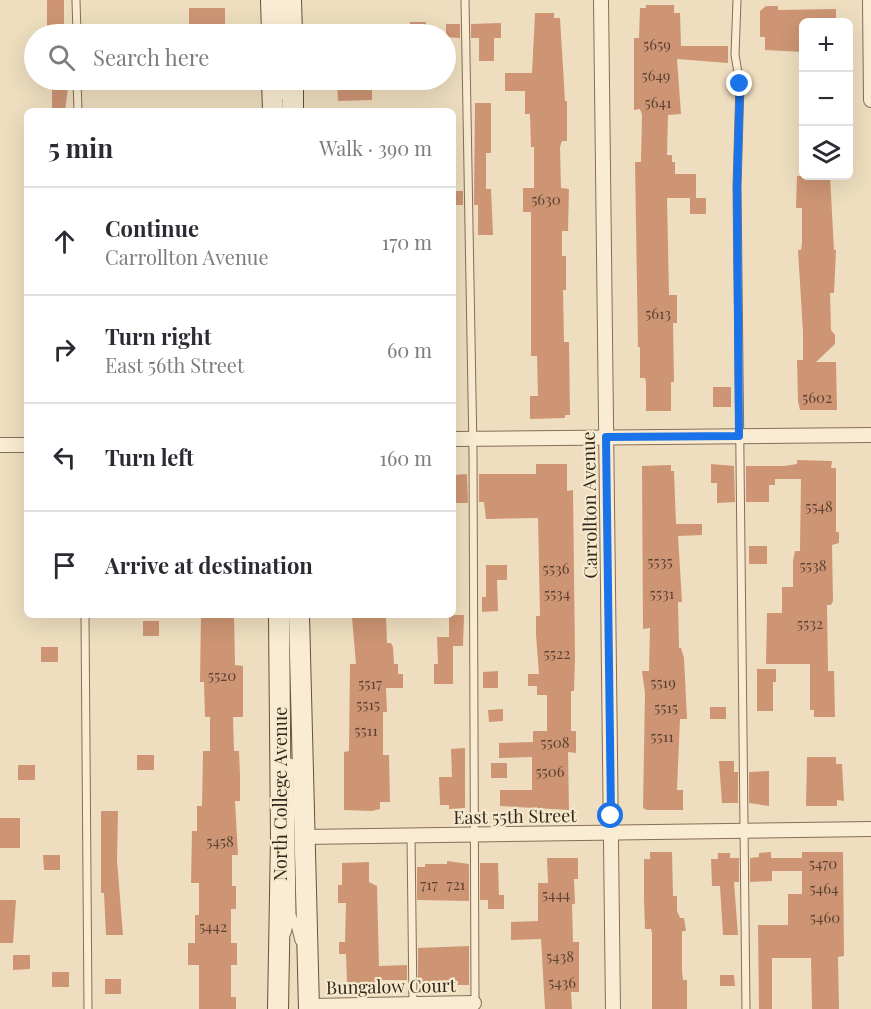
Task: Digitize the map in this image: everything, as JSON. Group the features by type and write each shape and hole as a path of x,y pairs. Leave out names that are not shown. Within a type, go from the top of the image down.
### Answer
{"main road":[{"path":"271,0 272,24"},
{"path":"291,0 292,24"},
{"path":"276,90 283,108"},
{"path":"283,108 289,90"},
{"name":"North College Avenue","path":"278,1009 281,838 279,618"},
{"name":"North College Avenue","path":"299,618 309,1008"}],"street":[{"name":"Carrollton Avenue","path":"601,0 613,1009"},
{"path":"870,0 871,100"},
{"path":"456,439 871,435"},
{"path":"0,445 24,445"},
{"name":"East 55th Street","path":"303,837 871,829"},
{"name":"Bungalow Court","path":"309,1008 413,1004 475,1006"}],"lane":[{"path":"76,0 77,24"},
{"path":"281,0 281,24"},
{"path":"465,0 472,439 475,1006"},
{"path":"736,0 735,56 740,84 737,186 746,1009"},
{"path":"77,90 78,108"},
{"path":"282,90 283,108"},
{"path":"86,618 88,1009"},
{"name":"North College Avenue","path":"278,974 292,914 290,759"},
{"path":"411,836 413,1004"},
{"name":"North College Avenue","path":"292,914 308,973"}],"building":[{"path":"47,0 64,0 64,24 47,24"},
{"path":"646,5 674,5 674,13 680,13 681,46 728,46 728,63 677,59 681,114 668,115 667,155 672,155 672,162 675,162 675,174 696,174 696,198 706,198 706,214 690,214 690,198 667,198 669,295 677,295 677,323 673,323 674,382 671,382 671,411 646,411 646,382 645,378 640,378 640,347 638,347 635,162 641,162 642,115 640,109 634,110 634,38 639,38 640,8 646,8"},
{"path":"766,6 778,6 778,10 836,9 836,18 799,18 799,52 765,50 765,37 760,37 760,11"},
{"path":"189,8 225,8 225,24 189,24"},
{"path":"535,13 554,13 554,18 560,18 565,101 567,101 567,141 562,141 560,147 561,188 569,189 568,231 562,231 562,256 566,256 566,290 563,290 564,342 569,342 570,415 565,415 565,418 530,419 530,396 538,396 537,356 531,356 531,212 523,212 523,188 534,188 534,147 531,147 530,114 525,114 525,91 505,91 505,73 532,73"},
{"path":"410,22 426,22 426,24 410,24"},
{"path":"501,23 501,38 494,38 494,61 479,61 479,38 471,38 471,24"},
{"path":"456,24 460,24 460,38 456,38"},
{"path":"52,90 68,90 65,108 52,108"},
{"path":"337,90 372,90 372,100 338,101"},
{"path":"475,103 491,103 491,153 486,153 486,189 491,189 493,235 478,235 478,205 474,205"},
{"path":"797,176 799,180 830,180 834,250 836,250 834,293 830,293 831,330 835,335 835,344 816,362 836,362 837,410 800,410 798,401 797,360 803,360 798,250 801,250 802,243 802,208 796,208"},
{"path":"456,191 463,191 463,205 456,205"},
{"path":"713,387 731,387 731,407 713,407"},
{"path":"797,460 832,461 831,468 836,468 836,532 839,532 839,543 832,545 833,601 831,605 827,605 828,671 834,671 835,717 814,717 814,710 810,710 810,664 766,664 767,613 782,613 782,587 793,587 793,561 795,551 800,551 801,479 775,479 775,485 769,485 769,502 746,502 746,466 784,466 797,464"},
{"path":"536,464 567,464 567,491 573,490 575,657 574,691 571,691 571,731 576,731 576,753 568,752 569,810 500,806 500,790 532,790 532,757 499,758 499,743 533,742 533,731 547,731 547,695 537,695 537,686 528,686 528,674 539,674 536,635 536,616 540,616 538,518 486,519 484,502 479,502 479,474 536,474"},
{"path":"711,464 734,466 735,502 717,503 717,483 711,483"},
{"path":"671,465 671,471 674,471 676,524 702,524 702,535 678,536 682,602 678,602 679,648 684,658 687,719 680,719 677,790 683,790 683,810 647,810 643,808 645,693 642,671 649,671 650,628 643,629 642,466"},
{"path":"467,474 468,503 456,503 456,475"},
{"path":"749,546 767,546 767,564 749,564"},
{"path":"486,565 507,565 507,580 497,580 498,611 482,612 482,597 486,597"},
{"path":"464,615 463,646 453,646 453,684 434,684 434,664 438,664 437,637 449,637 449,618"},
{"path":"201,618 234,618 235,665 243,666 243,717 233,717 234,751 239,751 240,776 240,801 235,801 238,855 232,855 232,886 236,886 236,909 231,909 231,943 237,943 237,965 231,965 231,997 236,997 236,1009 199,1009 199,965 188,965 188,943 195,943 195,915 199,915 199,883 191,883 192,831 197,831 197,806 202,806 203,751 210,751 210,717 205,717 204,682 200,682"},
{"path":"352,618 386,618 387,643 391,643 393,647 394,664 398,664 398,674 403,674 403,688 386,688 387,712 383,712 383,755 389,755 390,802 380,802 380,809 372,811 344,810 344,752 349,751 350,664 356,664"},
{"path":"143,621 159,621 159,636 143,636"},
{"path":"41,647 58,647 58,662 41,662"},
{"path":"757,669 776,669 776,682 773,682 773,711 757,711"},
{"path":"498,671 498,688 483,688 483,672"},
{"path":"710,707 726,707 726,719 710,719"},
{"path":"503,709 503,721 489,722 488,710"},
{"path":"465,748 465,808 449,809 449,805 440,805 439,777 452,777 451,749"},
{"path":"137,755 154,755 154,770 137,770"},
{"path":"807,757 836,757 836,764 842,764 844,801 837,800 837,806 806,806"},
{"path":"719,761 734,761 734,772 738,772 738,803 722,803"},
{"path":"491,763 507,763 507,778 491,778"},
{"path":"18,765 35,765 35,780 18,780"},
{"path":"769,771 769,806 749,803 749,772"},
{"path":"101,811 118,811 117,860 123,935 106,935 104,893 101,893"},
{"path":"0,818 20,818 20,848 0,848"},
{"path":"650,852 672,852 673,896 677,896 677,911 680,918 684,918 686,931 682,931 682,971 683,980 687,980 687,1009 652,1009 652,933 651,929 645,929 644,899 644,859 650,859"},
{"path":"771,852 771,858 802,858 802,852 843,852 844,956 838,957 839,1009 812,1009 811,958 772,958 772,1009 759,1009 758,925 788,925 788,894 802,894 802,871 772,871 772,881 750,882 750,858 759,857 759,853"},
{"path":"718,853 730,853 730,858 739,858 739,882 734,882 738,935 723,935 720,886 712,886 711,859 718,859"},
{"path":"43,855 60,855 60,870 44,870"},
{"path":"547,858 578,858 578,879 574,879 575,904 572,904 573,942 579,942 579,992 571,992 572,1009 545,1009 541,939 511,940 511,922 538,921 538,883 548,883"},
{"path":"447,861 469,864 469,901 417,900 417,867 425,867 425,864 447,864"},
{"path":"369,862 369,882 377,886 379,966 407,965 407,980 375,980 375,987 350,988 350,982 347,982 346,954 339,954 339,942 345,942 346,903 338,903 338,885 342,885 342,863"},
{"path":"480,863 498,863 499,895 504,895 504,909 488,909 488,900 480,900"},
{"path":"0,900 16,900 13,943 0,943"},
{"path":"469,946 469,985 418,985 418,948"},
{"path":"13,955 30,955 30,969 13,970"},
{"path":"52,972 69,972 69,987 52,987"},
{"path":"720,975 734,975 735,986 720,986"},
{"path":"105,979 121,979 121,994 105,994"}],"route":[{"path":"611,816 606,437 739,436 737,186 740,84"}]}
